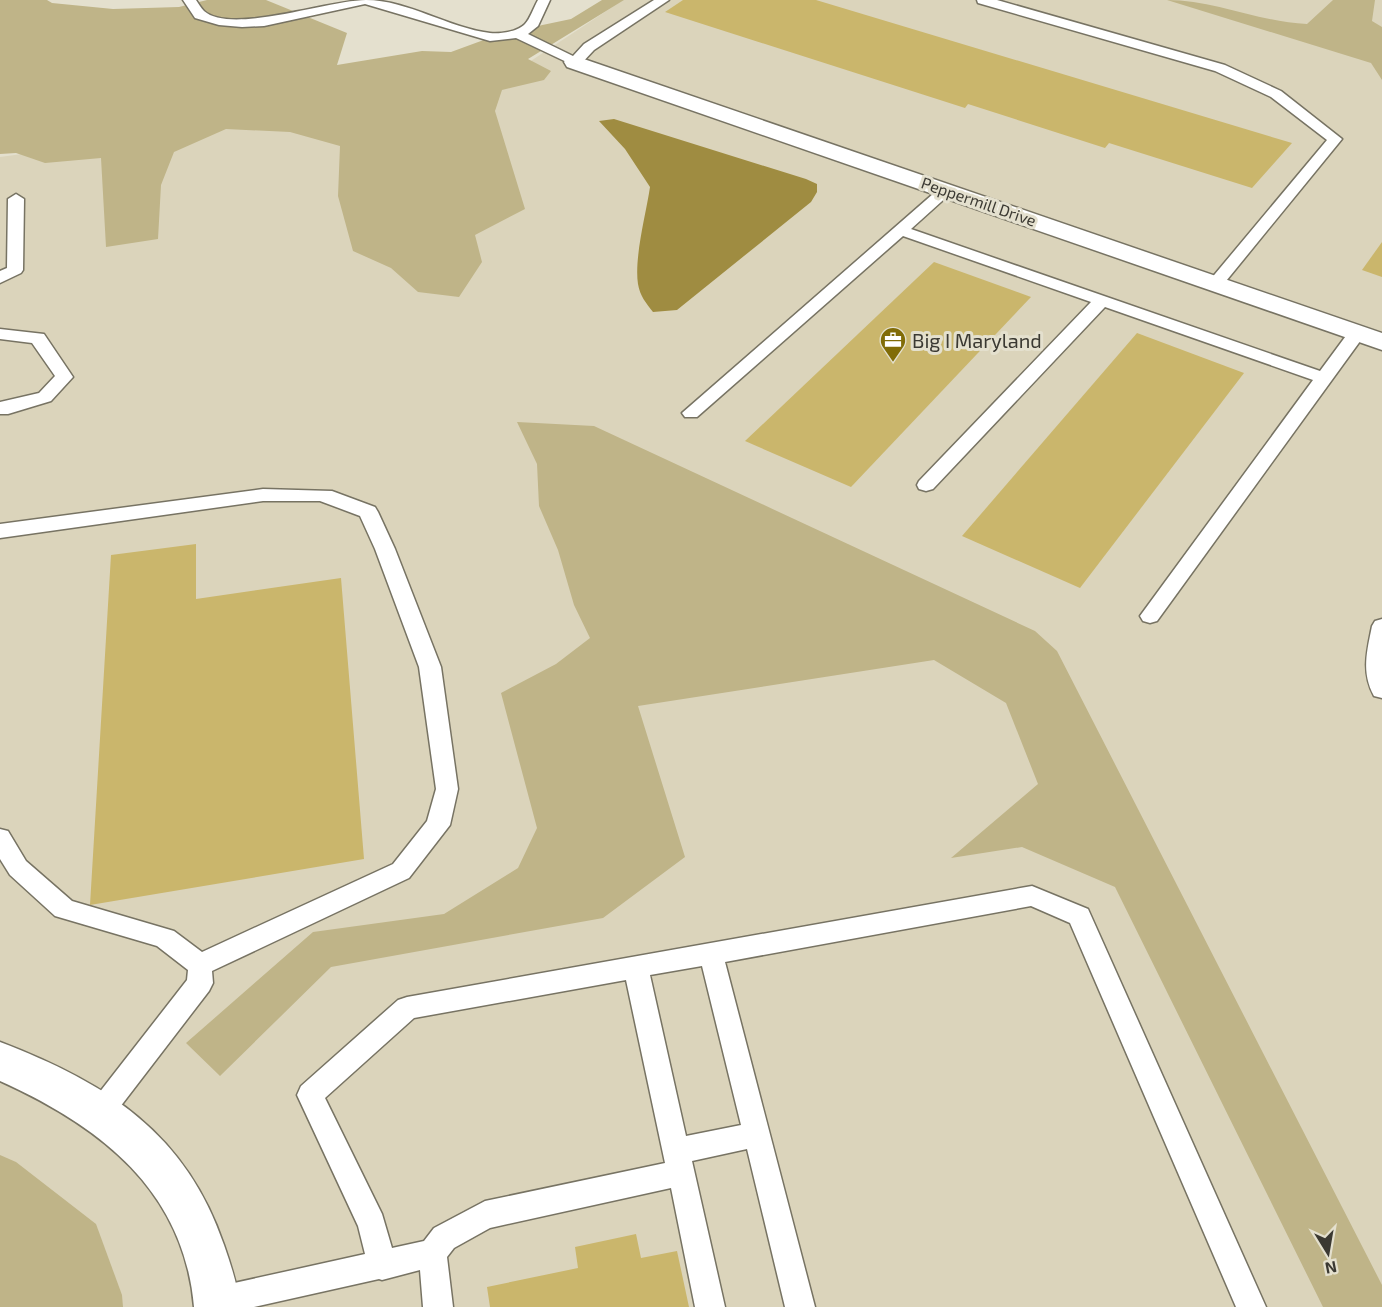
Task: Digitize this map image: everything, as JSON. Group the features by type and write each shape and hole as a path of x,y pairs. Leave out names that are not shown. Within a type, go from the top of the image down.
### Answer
{"street":[{"name":"Peppermill Drive","path":"575,62 1382,342"},
{"path":"0,1061 44,1080 100,1111 144,1147 177,1190 200,1234 217,1304"}],"lane":[{"path":"189,0 200,15 219,21 242,23 264,22 366,0 490,37 518,34 531,26 544,0"},
{"path":"518,34 575,62 589,47 663,0"},
{"path":"983,0 1220,68 1276,94 1335,139 1216,283"},
{"path":"691,413 946,189"},
{"path":"0,278 15,270 16,199"},
{"path":"900,230 1324,378"},
{"path":"926,485 1103,300"},
{"path":"1150,616 1357,333"},
{"path":"0,334 38,338 64,377 45,397 8,408 0,408"},
{"path":"0,531 263,495 320,495 332,497 368,512 385,549 430,667 447,789 438,825 401,871 201,965"},
{"path":"1382,626 1375,665 1382,690"},
{"path":"0,838 18,868 64,909 165,938 201,965"},
{"path":"382,1266 372,1224 310,1095 407,1008 1032,896 1079,916 1251,1307"},
{"path":"711,954 800,1307"},
{"path":"100,1111 200,983 201,965"},
{"path":"636,967 710,1307"},
{"path":"217,1304 432,1253 444,1238 485,1215 679,1162 756,1134"},
{"path":"432,1253 438,1307"}],"shaded area":[{"path":"0,0 47,0 52,3 113,9 179,7 207,0 266,0 347,33 337,65 422,51 451,52 500,34 571,19 602,0 624,0 528,59 551,71 544,80 502,90 495,111 525,209 475,235 482,262 459,297 418,292 391,268 353,251 338,196 340,146 290,132 226,129 174,152 161,185 158,239 106,247 101,158 45,163 16,153 0,154"},
{"path":"623,0 1382,0 1382,1307 101,1307 0,1170 0,157 487,90"},
{"path":"1167,0 1202,3 1271,19 1307,24 1333,0 1375,0 1372,21 1382,27 1382,80 1371,63"},
{"path":"614,119 806,179 817,184 817,192 811,202 677,310 653,312 640,292 637,273 650,187 625,149 599,121"},
{"path":"517,422 594,426 1035,631 1057,651 1382,1285 1382,1307 1323,1307 1115,887 1022,847 951,858 1038,784 1006,703 934,660 638,706 685,857 603,918 331,967 220,1076 186,1043 313,932 444,914 518,868 537,828 501,693 556,664 590,638 574,605 558,550 539,506 537,464"},
{"path":"0,1155 16,1162 96,1224 122,1295 123,1307 0,1307"}],"building":[{"path":"683,0 816,0 1292,143 1252,188 1109,143 1105,148 968,104 965,108 665,12"},
{"path":"1382,242 1382,277 1362,270"},
{"path":"934,262 1031,297 851,487 745,441"},
{"path":"1137,333 1244,373 1080,588 962,536"},
{"path":"196,544 196,599 341,578 364,859 90,905 111,555"},
{"path":"636,1234 641,1258 677,1251 689,1307 490,1307 487,1287 578,1268 575,1247"}],"place":[{"name":"Big I Maryland","path":"893,363"}]}
